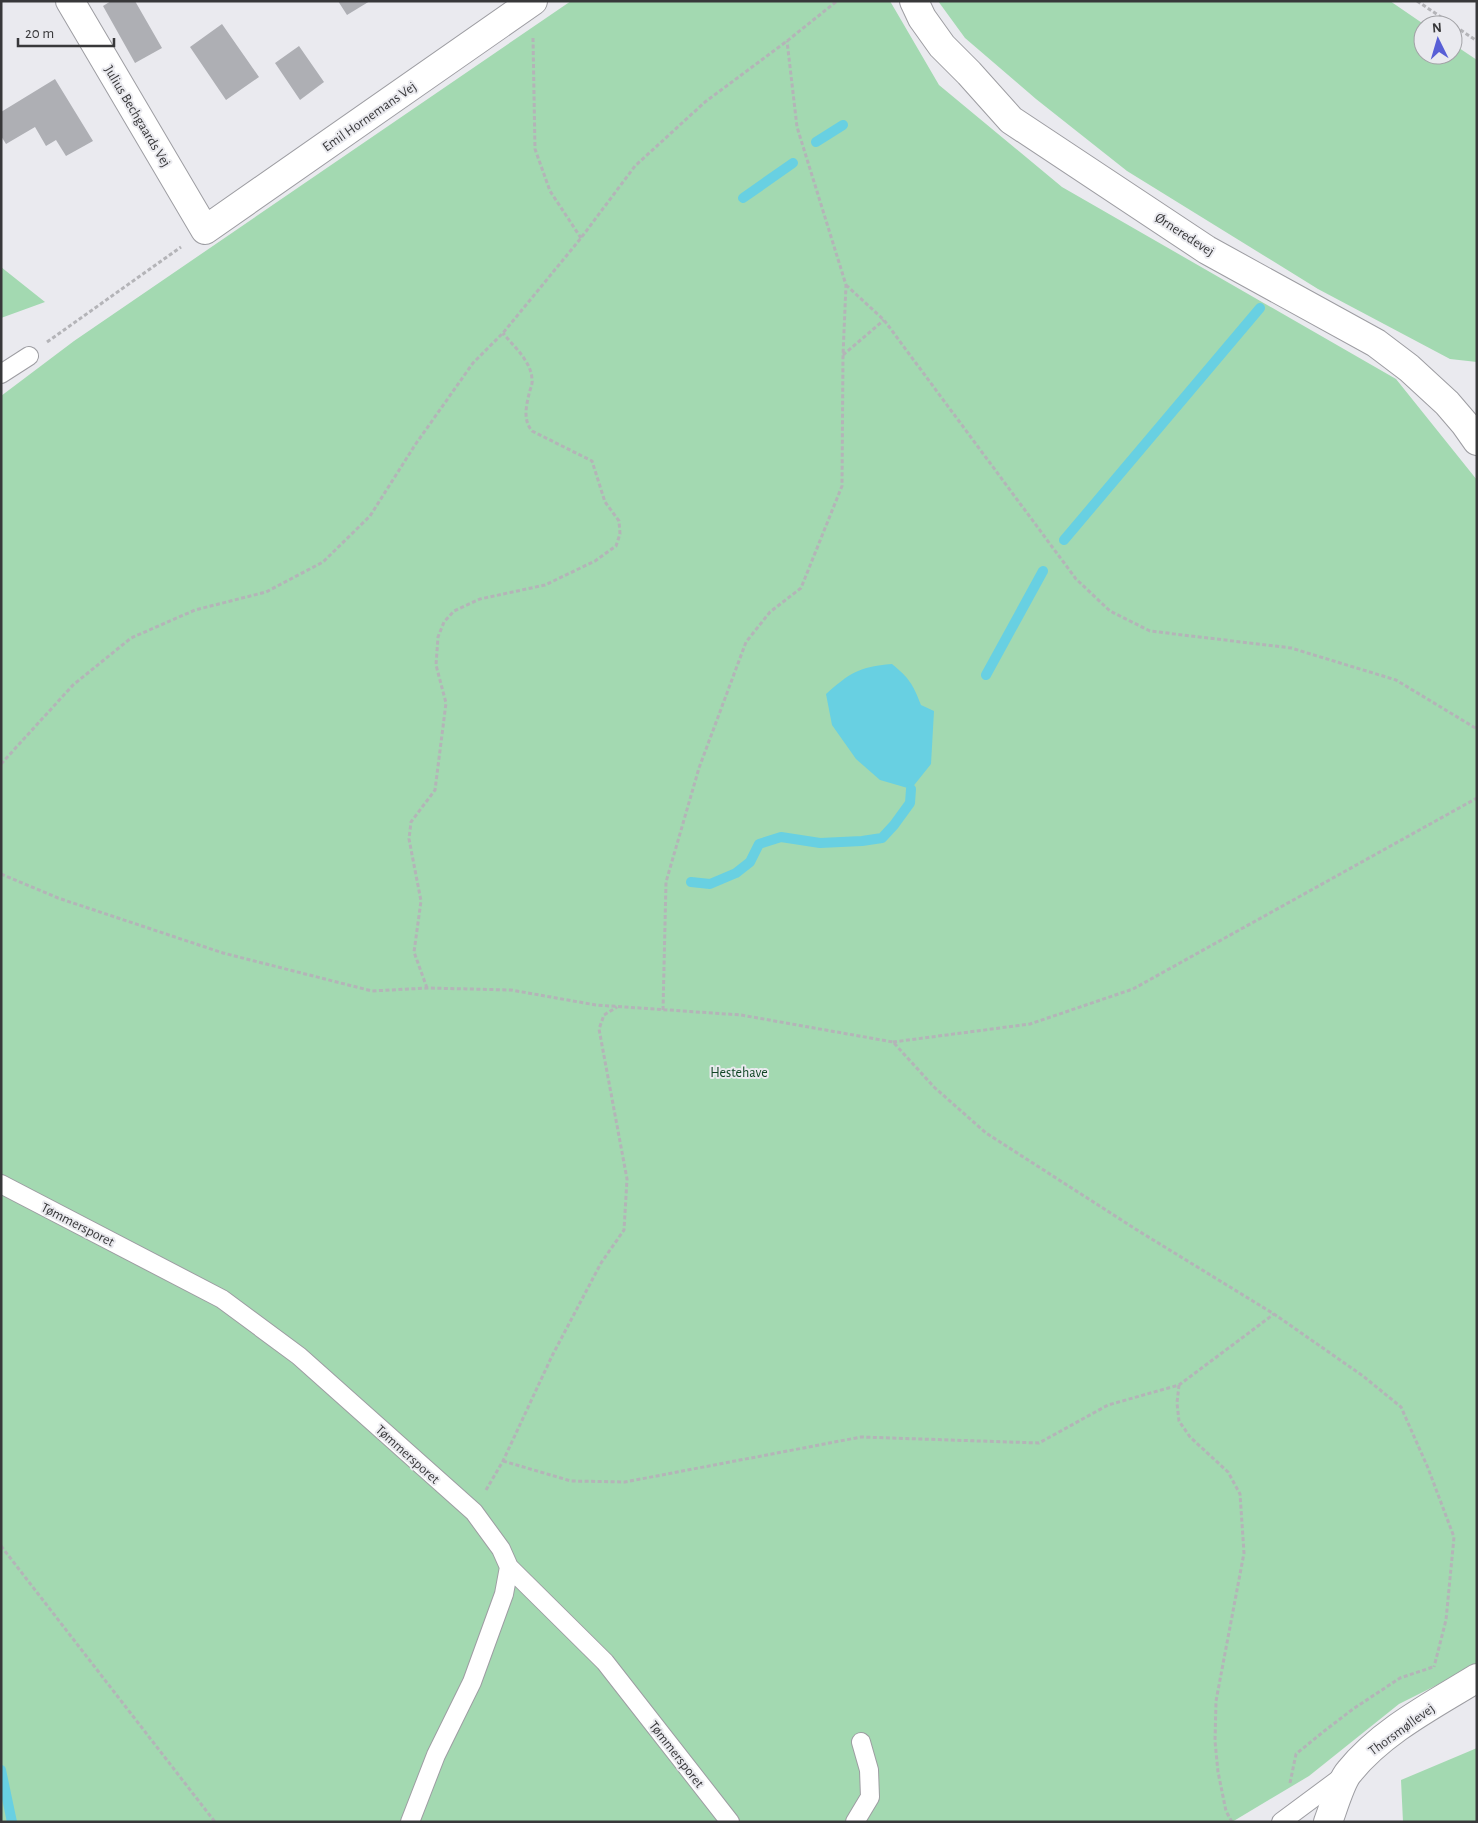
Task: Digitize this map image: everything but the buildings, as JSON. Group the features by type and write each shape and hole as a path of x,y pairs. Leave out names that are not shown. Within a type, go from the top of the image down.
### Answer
{"street":[{"name":"Julius Bechgaards Vej","path":"70,1 205,230"},
{"name":"Emil Hornemans Vej","path":"205,230 533,1"},
{"name":"Ørneredevej","path":"914,1 922,18 942,46 1011,120 1207,250 1376,343 1409,368 1447,403 1477,442"},
{"name":"Thorsmøllevej","path":"1328,1822 1347,1773 1375,1745 1477,1678"}],"lane":[{"path":"1,374 28,356"},
{"name":"Tømmersporet","path":"1,1184 222,1298 299,1356 474,1512 501,1549 509,1567 604,1662 730,1822"},
{"path":"410,1822 436,1755 472,1682 504,1594 509,1567"},
{"path":"856,1822 870,1798 869,1770 861,1742"},
{"path":"1280,1822 1347,1773"}],"path":[{"path":"533,1 536,148 550,191 581,238"},
{"path":"1,764 74,685 131,638 195,610 266,592 323,562 370,516 415,445 473,363 503,333 581,238 635,166 705,102 837,1"},
{"path":"1417,1 1477,40"},
{"path":"664,1010 666,882 699,768 746,642 770,612 801,588 842,486 843,355 846,285 797,127 787,41"},
{"path":"28,356 205,230"},
{"path":"846,285 884,320 1076,579 1110,611 1150,631 1290,648 1396,680 1477,729"},
{"path":"843,355 884,320"},
{"path":"427,988 414,952 421,901 409,839 411,822 435,790 446,703 436,665 438,637 444,622 454,611 480,599 545,584 595,561 616,546 620,534 619,521 605,502 592,461 532,431 527,425 529,395 533,380 529,366 503,333"},
{"path":"1,874 58,898 222,953 372,992 427,988 511,990 596,1004 741,1015 893,1042 1030,1024 1133,989 1477,798"},
{"path":"474,1512 503,1461 552,1356 601,1263 624,1230 628,1179 599,1029 604,1015 617,1006"},
{"path":"893,1042 934,1087 986,1133 1137,1230 1274,1314 1363,1376 1401,1407 1428,1468 1454,1537 1446,1620 1434,1666 1430,1674"},
{"path":"503,1461 571,1481 625,1482 860,1438 1039,1443 1108,1405 1179,1385 1274,1314"},
{"path":"1179,1385 1177,1403 1179,1421 1190,1437 1228,1472 1240,1494 1244,1553 1216,1701 1215,1740 1218,1772 1226,1811 1232,1822"},
{"path":"1,1546 215,1822"}],"green space":[{"name":"Hestehave","path":"571,1 890,1 939,85 1062,187 1396,379 1477,480 1477,1665 1399,1704 1309,1776 1232,1822 1,1822 1,396 74,341"},
{"path":"938,1 1390,1 1413,17 1413,65 1463,65 1463,51 1477,60 1477,362 1450,359 1318,289 1127,171 1036,99 965,38"},
{"path":"1,267 45,302 1,318"},
{"path":"1477,1748 1477,1822 1403,1822 1401,1780"}],"water":[{"path":"892,664 910,682 921,705 934,711 931,764 911,789 880,780 856,759 832,725 826,694 855,672 871,667"}],"waterway":[{"path":"816,142 843,125"},
{"path":"743,198 793,163"},
{"path":"1064,540 1260,308"},
{"path":"986,675 1043,571"},
{"path":"691,882 710,884 736,873 750,862 759,844 781,837 820,843 882,838 910,803 911,789"},
{"path":"1,1770 12,1822"}]}
